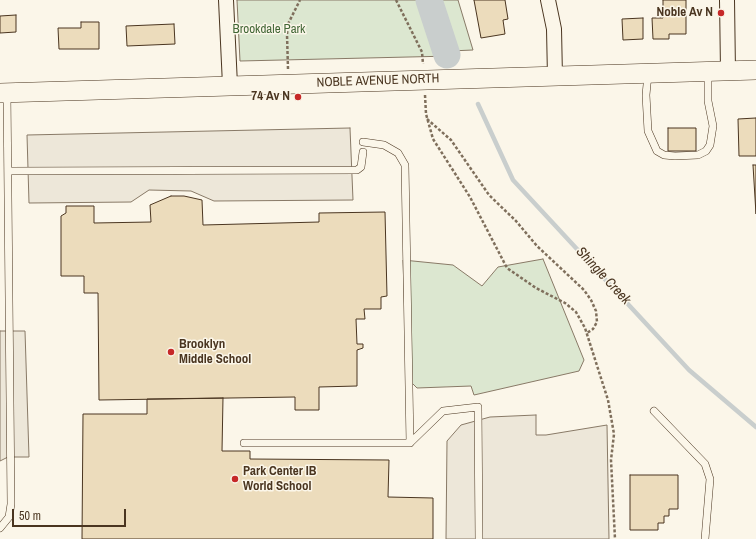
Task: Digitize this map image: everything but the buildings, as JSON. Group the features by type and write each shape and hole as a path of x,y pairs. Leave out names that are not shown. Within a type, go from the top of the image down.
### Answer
{"street":[{"path":"226,0 230,85"},
{"path":"548,0 554,29 555,76"},
{"path":"727,0 728,71"},
{"name":"NOBLE AVENUE NORTH","path":"4,93 756,70"}],"lane":[{"path":"648,74 646,102 648,132 657,151 664,155 675,156 698,155 706,151 710,145 713,126 708,102 708,72"},
{"path":"0,528 9,517 11,504 8,171 4,93"},
{"path":"363,142 384,145 398,152 405,165 410,443"},
{"path":"8,171 357,170 361,167 363,152"},
{"path":"244,443 410,443 443,411 478,407 479,539"},
{"path":"654,411 705,464 710,479 705,539"}],"path":[{"path":"287,84 288,24 300,0"},
{"path":"396,0 422,52 427,119 433,139 470,197 508,268 536,288 565,303 576,312 587,333 608,400 614,434 612,460 616,539"},
{"path":"427,119 451,140 489,195 516,221 538,246 584,290 596,311 597,322 593,329 587,333"}],"green space":[{"name":"Brookdale Park","path":"237,0 458,0 473,50 450,51 451,56 240,61"},
{"path":"543,259 584,360 579,371 474,395 471,386 417,388 407,378 403,260 453,265 482,286 498,267"}],"shaded area":[{"path":"350,128 353,200 214,201 191,191 149,190 131,202 29,203 27,135"},
{"path":"0,331 25,331 29,457 8,457 0,461"},
{"path":"536,415 536,435 546,435 607,425 609,539 446,539 447,441 461,425 490,417"}],"waterway":[{"name":"Shingle Creek","path":"429,0 447,55"},
{"name":"Shingle Creek","path":"478,104 513,180 689,370 756,427"}],"place":[{"name":"Noble Av N","path":"721,13"},
{"name":"74 Av N","path":"298,97"},
{"name":"Brooklyn Middle School","path":"171,352"},
{"name":"Park Center IB World School","path":"235,479"}]}
